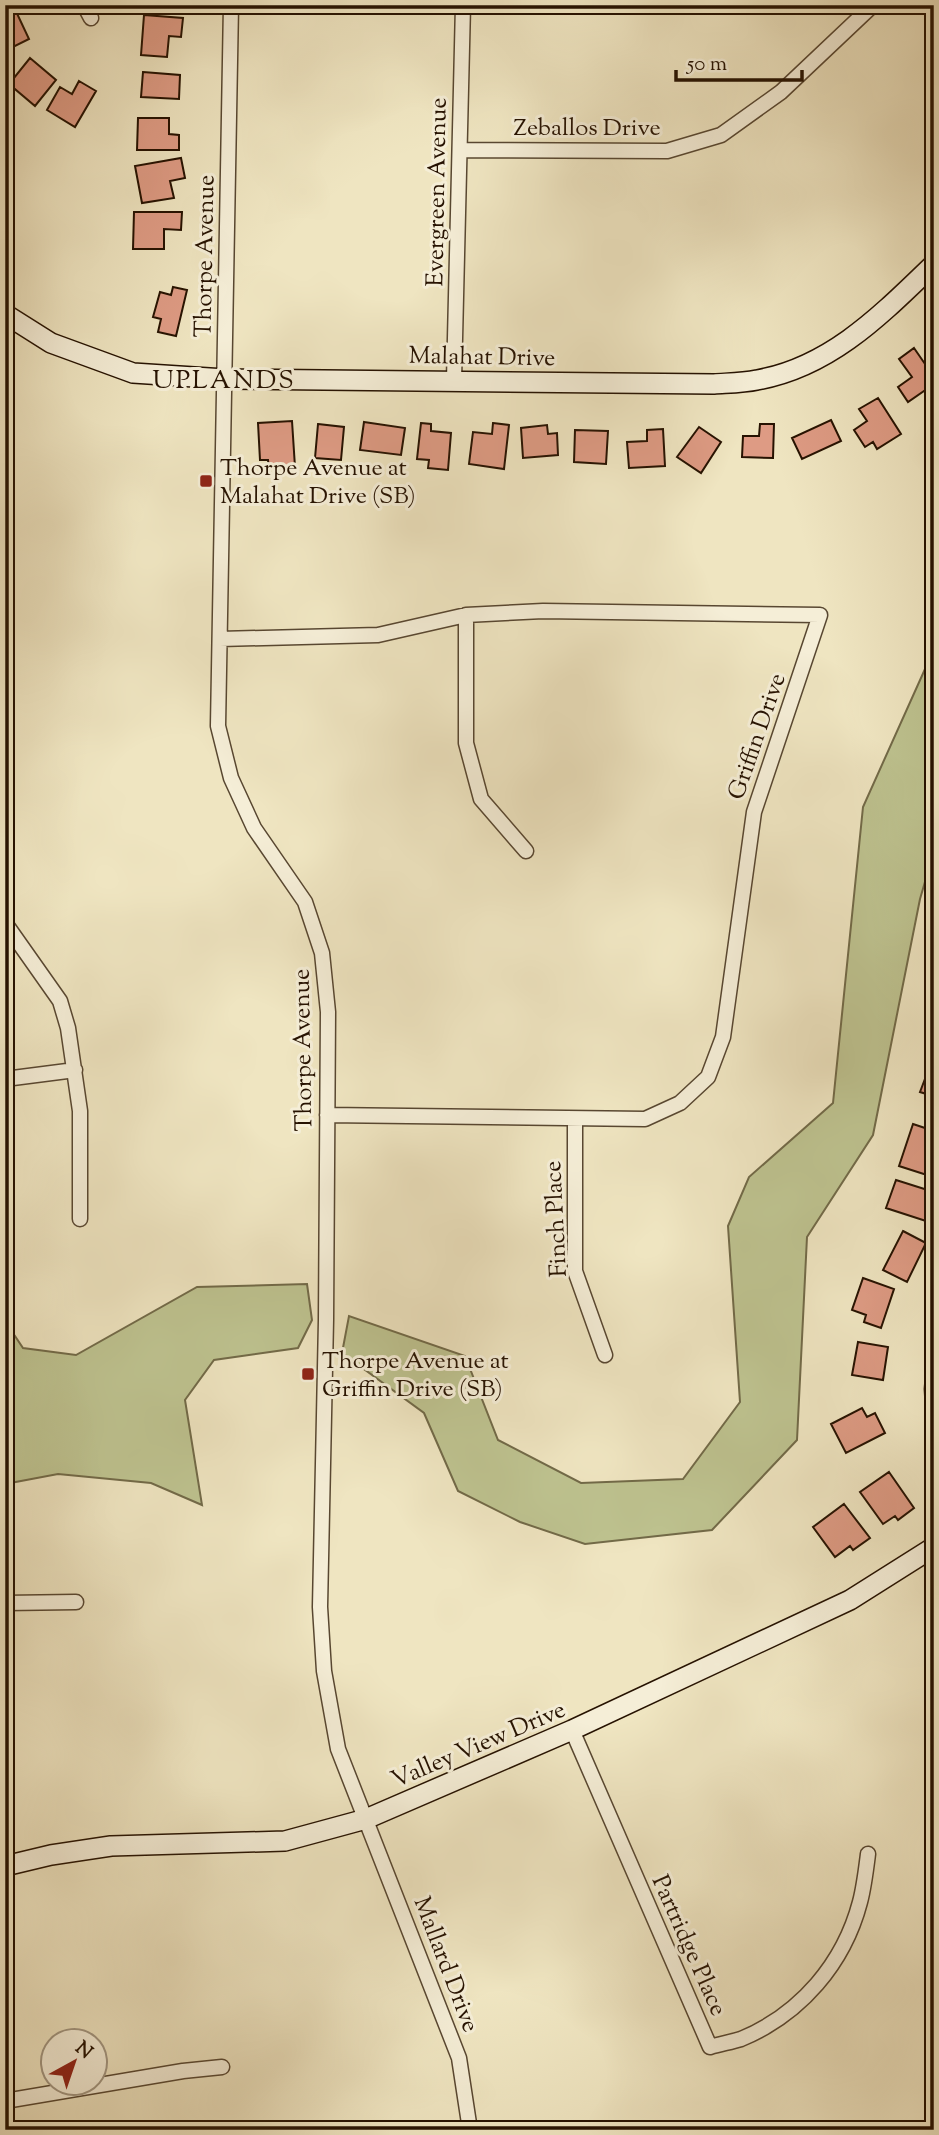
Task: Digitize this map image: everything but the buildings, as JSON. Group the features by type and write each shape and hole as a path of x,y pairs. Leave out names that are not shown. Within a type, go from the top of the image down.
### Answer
{"street":[{"name":"Thorpe Avenue","path":"231,5 218,726 231,778 254,828 305,902 322,953 328,1012 327,1320 321,1620 324,1671 338,1749 366,1819"},
{"name":"Evergreen Avenue","path":"454,380 463,5"},
{"name":"Zeballos Drive","path":"460,150 667,152 721,135 780,93 873,5"},
{"name":"Malahat Drive","path":"5,314 51,343 133,373 225,379 714,384 757,380 787,372 844,345 873,323 934,264"},
{"name":"Griffin Drive","path":"220,639 378,635 466,615 543,611 820,615 754,812 723,1037 708,1076 680,1103 645,1119 327,1115"},
{"path":"466,615 466,743 481,799 526,851"},
{"path":"5,923 60,1001 68,1028 80,1111 80,1219"},
{"path":"5,1079 75,1070"},
{"name":"Finch Place","path":"575,1119 575,1271 605,1355"},
{"path":"934,1369 934,1416"},
{"name":"Valley View Drive","path":"5,1866 51,1855 111,1846 285,1842 366,1819 572,1730 850,1600 934,1547"},
{"path":"5,1603 76,1602"},
{"name":"Partridge Place","path":"572,1730 710,2046 740,2039 774,2021 813,1990 837,1959 850,1932 861,1901 868,1854"},
{"name":"Mallard Drive","path":"366,1819 459,2058 470,2130"},
{"path":"5,2101 222,2067"}],"green space":[{"path":"934,649 934,851 920,899 873,1135 807,1237 797,1440 712,1530 585,1544 520,1522 458,1491 424,1413 342,1353 349,1316 465,1356 498,1440 581,1483 683,1479 740,1402 728,1226 749,1177 833,1103 863,807"},
{"path":"307,1284 312,1320 298,1348 214,1360 185,1400 202,1505 151,1483 58,1474 5,1484 5,1321 23,1348 76,1355 197,1287"}],"place":[{"name":"Thorpe Avenue at Malahat Drive (SB)","path":"206,481"},
{"name":"Thorpe Avenue at Griffin Drive (SB)","path":"308,1374"}],"district":[{"name":"UPLANDS","path":"224,379"}]}
